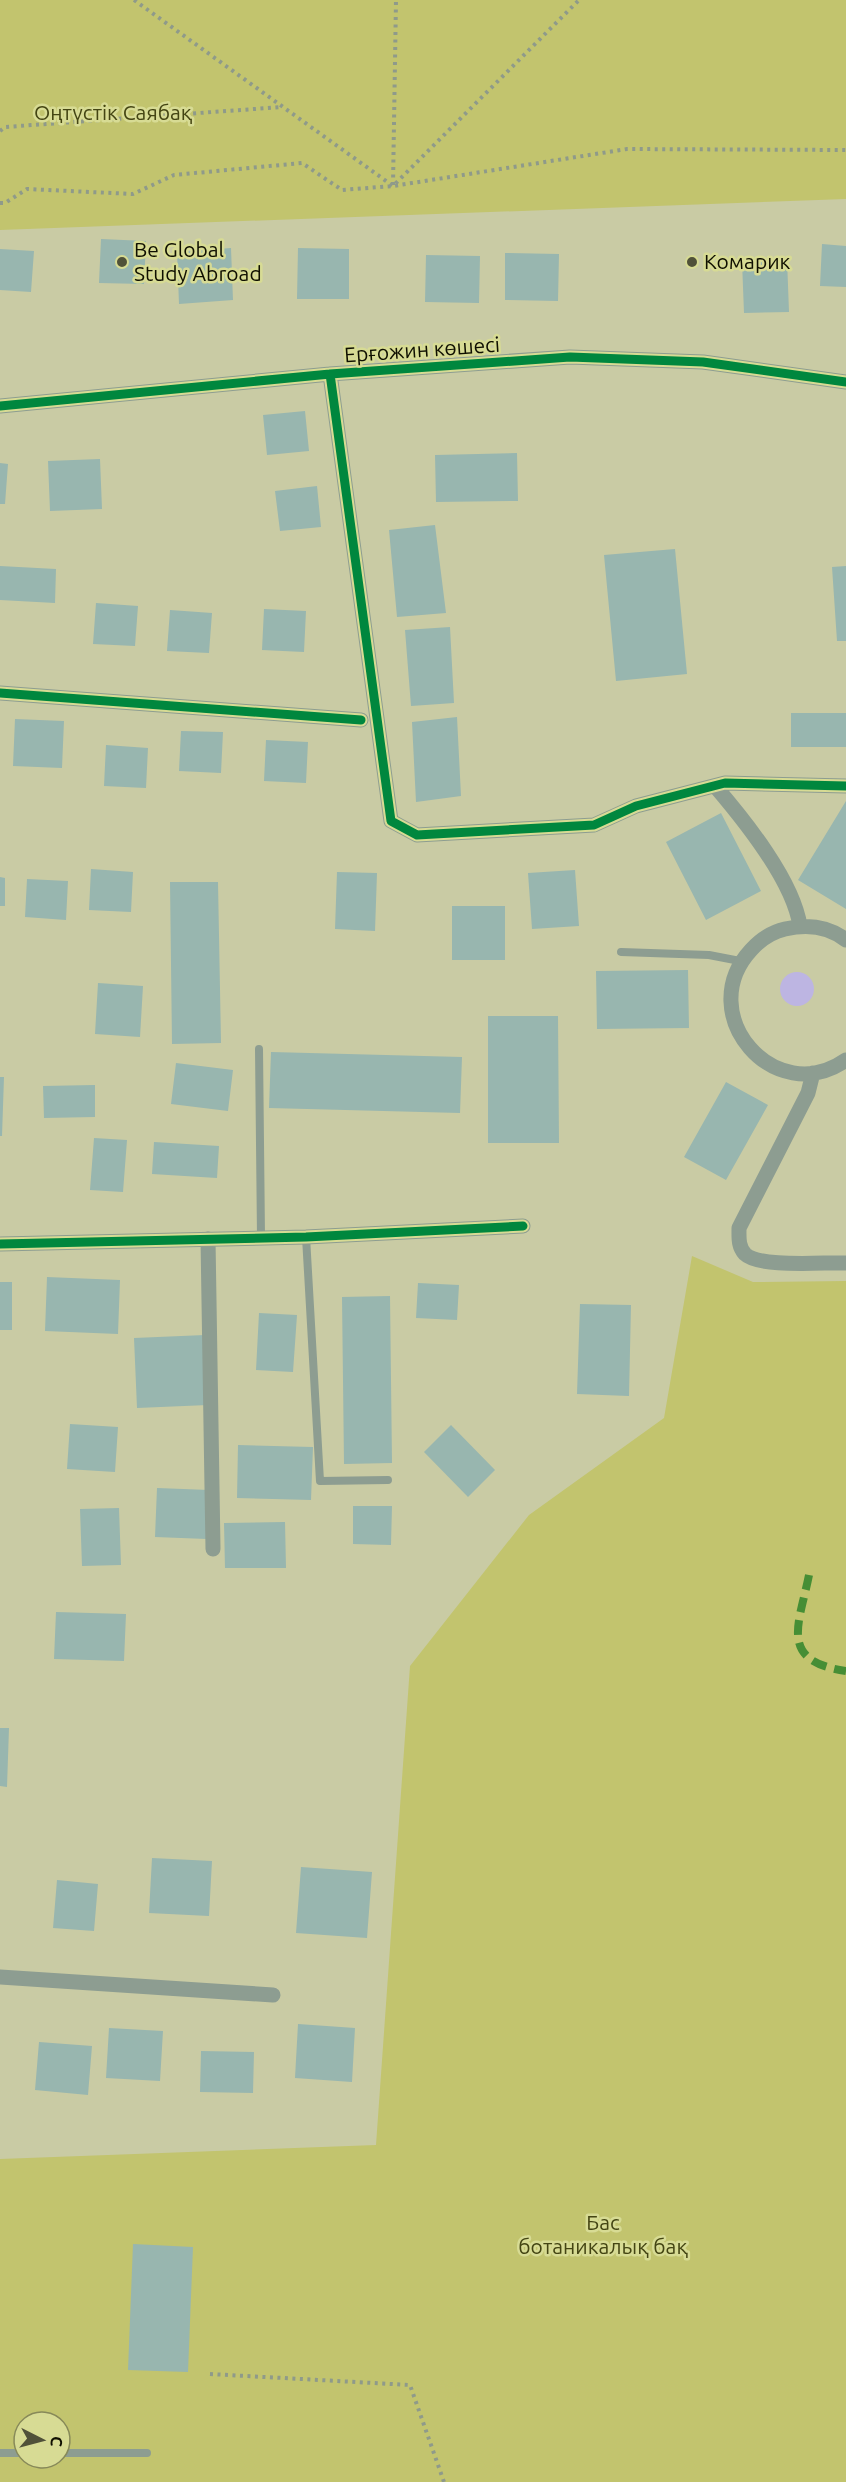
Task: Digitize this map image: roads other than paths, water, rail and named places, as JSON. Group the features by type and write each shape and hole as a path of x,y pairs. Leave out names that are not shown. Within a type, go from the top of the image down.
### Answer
{"street":[{"name":"Ерғожин көшесі","path":"0,406 330,374 570,357 703,362 846,381"},
{"path":"330,374 391,822 417,835 594,825 636,806 725,783 846,786"},
{"path":"0,693 361,720"},
{"path":"715,786 754,835 797,905 800,926"},
{"path":"846,940 821,928 800,926 778,931 758,942 740,961 730,997 732,1017 740,1036 752,1053 769,1065 788,1072 813,1072 828,1069 846,1060"},
{"path":"813,1072 808,1093 740,1228 739,1244 747,1256 765,1262 846,1263"},
{"path":"0,1244 306,1237 523,1226"},
{"path":"208,1239 213,1549"},
{"path":"0,1977 273,1995"}],"lane":[{"path":"621,952 708,955 740,961"},
{"path":"259,1048 261,1238"},
{"path":"306,1237 320,1481 388,1480"},
{"path":"72,2453 147,2453"}],"place":[{"name":"Be Global Study Abroad","path":"122,262"},
{"name":"Комарик","path":"692,262"}],"park label":[{"name":"Оңтүстік Саябақ","path":"113,113"},
{"name":"Бас ботаникалық бақ","path":"603,2235"}]}
